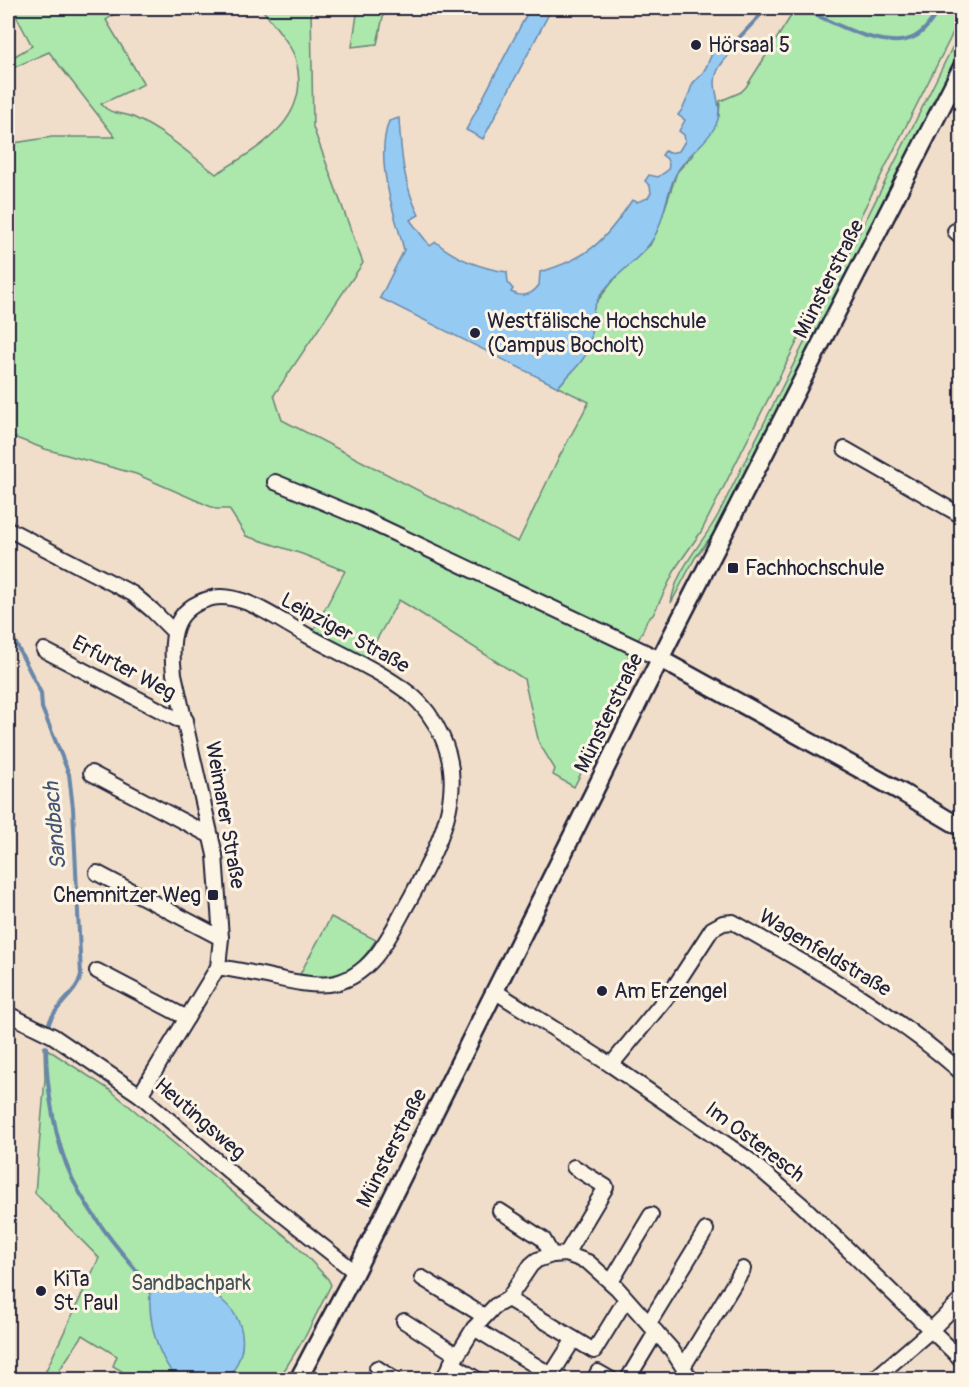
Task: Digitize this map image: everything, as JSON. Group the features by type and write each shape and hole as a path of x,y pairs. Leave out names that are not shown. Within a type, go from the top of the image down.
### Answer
{"main road":[{"name":"Münsterstraße","path":"298,1380 496,992 660,659 962,67"},
{"path":"660,659 962,828"}],"street":[{"path":"845,449 962,516"},
{"path":"275,482 364,519 660,659"},
{"path":"8,529 133,594 173,631"},
{"name":"Leipziger Straße","path":"173,631 189,611 212,598 229,597 241,600 411,694 438,729 452,768 450,807 438,843 392,931 375,957 354,975 339,983 313,986 218,967"},
{"name":"Weimarer Straße","path":"140,1095 218,967 221,938 218,880 211,836 174,674 171,650 173,631"},
{"name":"Erfurter Weg","path":"44,650 177,719 186,720"},
{"path":"91,773 211,836"},
{"path":"97,873 221,938"},
{"name":"Wagenfeldstraße","path":"611,1065 671,992 712,929 723,923 734,922 876,1007 962,1073"},
{"path":"97,971 187,1018"},
{"name":"Im Osteresch","path":"496,992 611,1065 748,1160 802,1205 962,1360"},
{"name":"Heutingsweg","path":"8,1014 54,1036 140,1095 255,1194 355,1272"},
{"path":"566,1254 606,1187 574,1167"},
{"path":"500,1211 543,1239 552,1255"},
{"path":"611,1282 651,1215"},
{"path":"627,1380 706,1230"},
{"path":"441,1380 474,1328 495,1306 508,1299 531,1265 537,1260 552,1255 566,1254 588,1262 611,1282 653,1327 691,1380"},
{"path":"683,1367 743,1269"},
{"path":"422,1278 484,1316"},
{"path":"508,1299 594,1351 626,1299"},
{"path":"873,1380 962,1299"},
{"path":"404,1321 478,1380"},
{"path":"474,1328 550,1377 574,1339"},
{"path":"377,1368 395,1380"},
{"path":"594,1380 598,1372 612,1380"}],"green space":[{"path":"12,8 124,8 106,20 144,84 101,104 113,112 135,118 157,130 216,174 248,154 278,130 289,116 296,100 299,82 294,55 261,8 311,8 313,127 363,263 274,395 282,420 518,542 558,459 589,402 558,387 579,363 590,345 590,322 595,304 617,276 650,245 658,229 677,172 691,157 719,116 720,101 741,92 746,87 796,8 961,8 950,39 701,532 677,566 653,615 647,620 623,666 625,687 574,787 553,775 555,769 539,743 524,679 409,606 399,600 365,660 312,633 345,571 246,536 229,509 216,509 136,474 45,449 8,435 8,144 52,137 115,137 49,52 8,70 8,60 32,46"},
{"path":"358,8 385,8 377,44 352,47"},
{"path":"961,30 961,50 722,522 695,558 671,603 678,579 718,515"},
{"path":"331,917 376,940 358,964 340,977 326,979 300,974"},
{"name":"Sandbachpark","path":"44,1047 110,1090 294,1243 328,1279 331,1285 306,1335 279,1379 135,1379 113,1366 117,1356 83,1335 60,1369 58,1379 42,1379 99,1258 35,1193 45,1079"}],"water":[{"path":"530,8 552,8 483,139 466,130"},
{"path":"728,37 740,44 724,60 715,78 719,111 716,125 676,174 654,238 601,294 593,313 591,338 586,355 558,387 380,298 404,250 387,186 385,169 385,137 389,121 399,118 406,180 419,215 410,220 430,246 436,242 452,254 469,262 507,272 508,283 513,289 511,292 519,295 527,294 539,285 540,272 557,267 584,254 613,227 632,200 637,202 648,198 651,193 650,186 645,181 649,175 658,177 668,170 667,159 662,155 665,151 669,153 679,151 685,141 684,135 679,131 685,120 678,115 693,83 705,70 714,49"},
{"path":"166,1285 189,1286 203,1290 217,1297 236,1316 243,1341 236,1366 227,1379 177,1379 170,1369 155,1337 150,1313 150,1289"}],"waterway":[{"path":"736,41 767,8"},
{"path":"803,9 872,38 900,41 921,33 940,8"},
{"name":"Sandbach","path":"8,628 41,693 42,708 69,774 73,808 81,975 79,982 56,1010 49,1023"},
{"name":"Sandbach","path":"46,1047 53,1114 61,1148 72,1178 119,1250 153,1290"}],"place":[{"name":"Hörsaal 5","path":"696,45"},
{"name":"Westfälische Hochschule (Campus Bocholt)","path":"475,333"},
{"name":"Fachhochschule","path":"733,568"},
{"name":"Chemnitzer Weg","path":"213,895"},
{"name":"Am Erzengel","path":"602,991"},
{"name":"KiTa St. Paul","path":"41,1291"}]}
